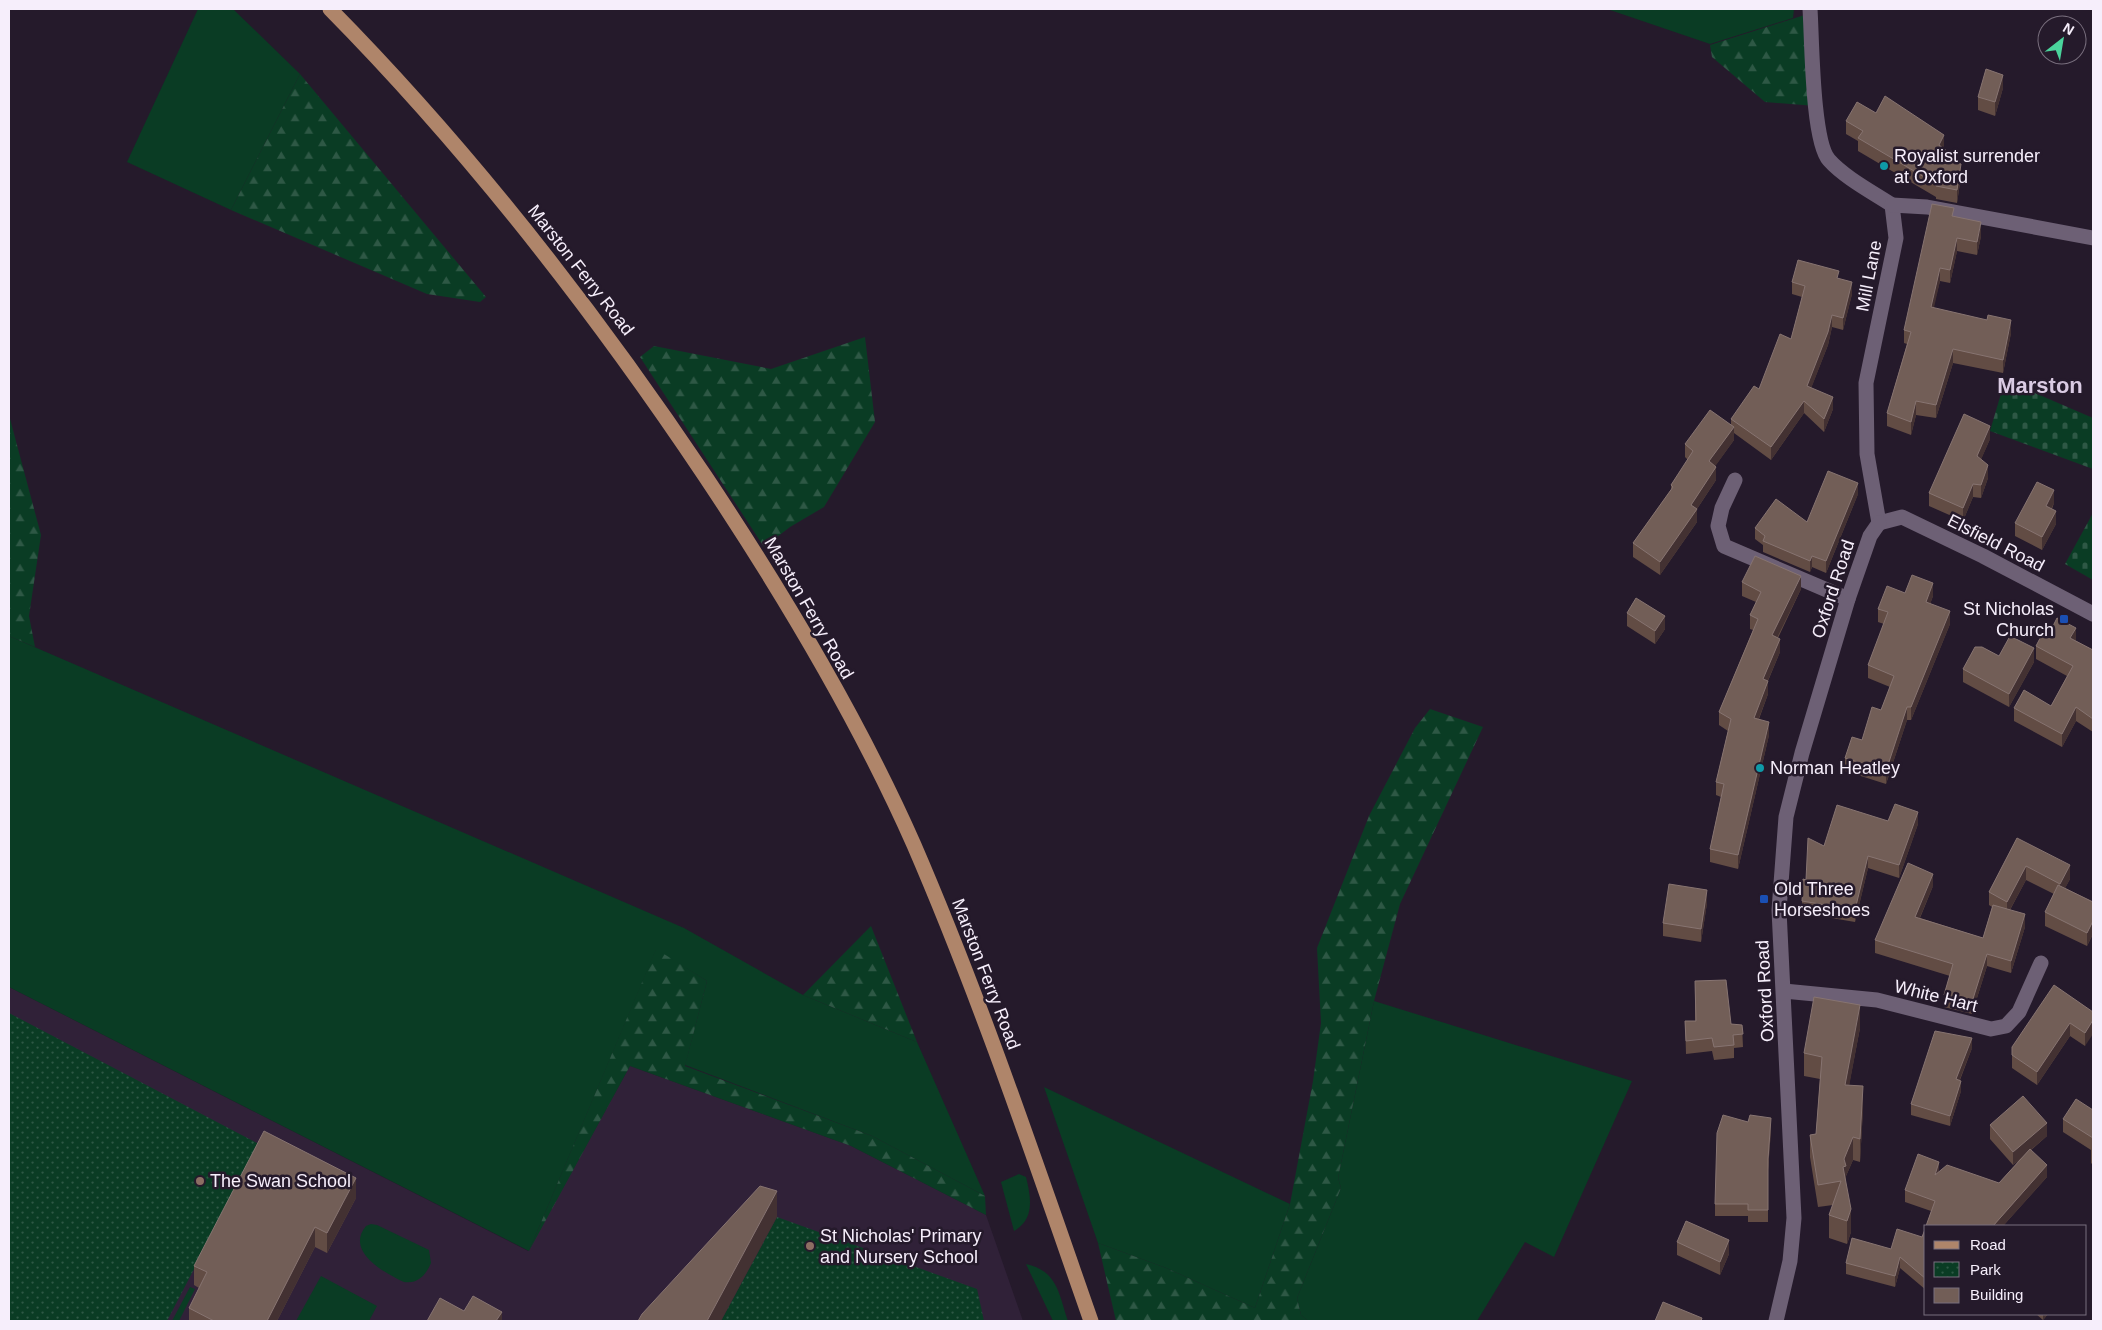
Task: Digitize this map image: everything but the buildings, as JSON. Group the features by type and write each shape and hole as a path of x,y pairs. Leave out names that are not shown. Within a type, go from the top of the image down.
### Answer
{"main road":[{"name":"Marston Ferry Road","path":"330,9 397,77 498,194 628,361 730,514 812,648 866,746 913,842 979,1003 1091,1321"}],"street":[{"path":"1810,9 1816,106 1821,145 1829,160 1864,187 1892,205 1927,207 2093,238"},
{"name":"Mill Lane","path":"1880,523 1867,454 1866,383 1896,238 1892,205"},
{"path":"1735,480 1722,508 1718,526 1724,546 1848,599"},
{"name":"Elsfield Road","path":"1880,523 1902,517 1983,556 2093,614"},
{"name":"Oxford Road","path":"1776,1321 1790,1261 1794,1218 1780,910 1786,817 1802,753 1848,599 1870,536 1880,523"},
{"name":"White Hart","path":"1784,991 1877,1000 1991,1029 2006,1026 2019,1012 2042,962"}],"shaded area":[{"name":"The Swan School","path":"9,987 528,1251 630,1066 851,1146 986,1215 1023,1321 9,1321"}],"green space":[{"path":"198,9 233,9 300,74 231,210 127,162"},
{"path":"1607,9 1794,9 1793,18 1710,44"},
{"path":"1811,13 1816,106 1765,102 1712,57 1710,45"},
{"path":"300,74 486,297 480,302 427,294 231,210"},
{"path":"865,337 875,422 824,507 790,527 764,547 640,357 654,346 771,369"},
{"path":"2005,380 2093,418 2093,469 1990,431"},
{"path":"9,415 41,535 29,616 35,647 9,636"},
{"path":"2093,513 2093,580 2065,564"},
{"path":"9,636 684,928 803,995 917,1042 985,1196 872,1136 685,1065 707,981 656,950 529,1251 9,987"},
{"path":"1430,709 1483,727 1400,904 1374,1001 1338,1178 1341,1188 1297,1298 1301,1315 1308,1321 1116,1321 1098,1243 1166,1268 1255,1308 1290,1204 1313,1081 1321,1023 1317,948 1369,816 1415,728"},
{"path":"871,926 917,1042 803,995"},
{"path":"656,949 707,981 685,1066 872,1136 985,1196 986,1215 851,1146 630,1066 529,1251"},
{"path":"1374,1001 1632,1081 1554,1257 1525,1242 1477,1321 1308,1321 1301,1315 1297,1298 1341,1188 1338,1178"},
{"path":"9,1013 259,1144 167,1321 9,1321"},
{"path":"1044,1087 1290,1204 1255,1308 1166,1268 1098,1243"},
{"path":"1019,1174 1026,1177 1030,1207 1021,1226 1014,1231 1001,1182"},
{"name":"St Nicholas' Primary and Nursery School","path":"777,1217 977,1289 984,1321 721,1321"},
{"path":"371,1224 377,1225 429,1250 431,1263 421,1278 413,1282 404,1282 387,1273 370,1260 360,1244 361,1235 366,1226"},
{"path":"1026,1264 1037,1267 1051,1278 1056,1285 1068,1321 1053,1321"},
{"path":"321,1276 377,1306 369,1321 296,1321"},
{"path":"190,1287 195,1289 179,1321 172,1321"}],"place":[{"name":"Royalist surrender at Oxford","path":"1884,166"},
{"name":"St Nicholas Church","path":"2064,619"},
{"name":"Norman Heatley","path":"1760,768"},
{"name":"Old Three Horseshoes","path":"1764,899"},
{"name":"The Swan School","path":"200,1181"},
{"name":"St Nicholas' Primary and Nursery School","path":"810,1246"}],"district":[{"name":"Marston","path":"2040,385"}]}
